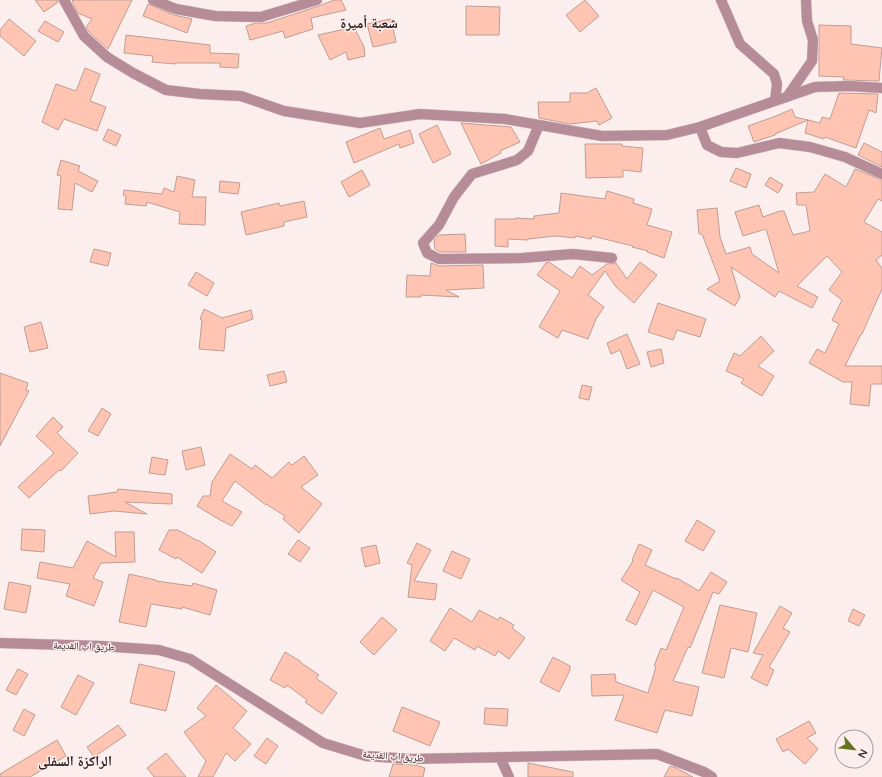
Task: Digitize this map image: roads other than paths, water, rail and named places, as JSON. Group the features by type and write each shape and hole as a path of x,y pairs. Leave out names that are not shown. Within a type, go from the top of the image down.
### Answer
{"street":[{"path":"64,0 84,36 107,57 133,73 166,90 200,94 241,96 284,111 360,123 420,114 505,119 602,136 667,135 700,127 815,87 849,86 882,88"},
{"path":"153,0 176,9 215,16 261,17 317,0"},
{"path":"721,0 740,44 774,74 777,84 775,101"},
{"path":"787,97 812,62 813,40 807,20 806,0"},
{"path":"539,125 528,151 517,160 472,174 454,197 439,225 423,243 427,253 439,259 522,258 573,254 612,258"},
{"path":"700,127 707,145 721,152 737,153 779,143 810,147 845,157 882,174"},
{"name":"طريق اب القديمة","path":"0,644 101,646 159,650 190,660 323,743 366,756 411,759 657,754 704,772 712,777"},
{"path":"500,757 509,777"}],"district":[{"name":"شعبة أميرة","path":"369,23"},
{"name":"الراكزة السفلى","path":"75,761"}]}
